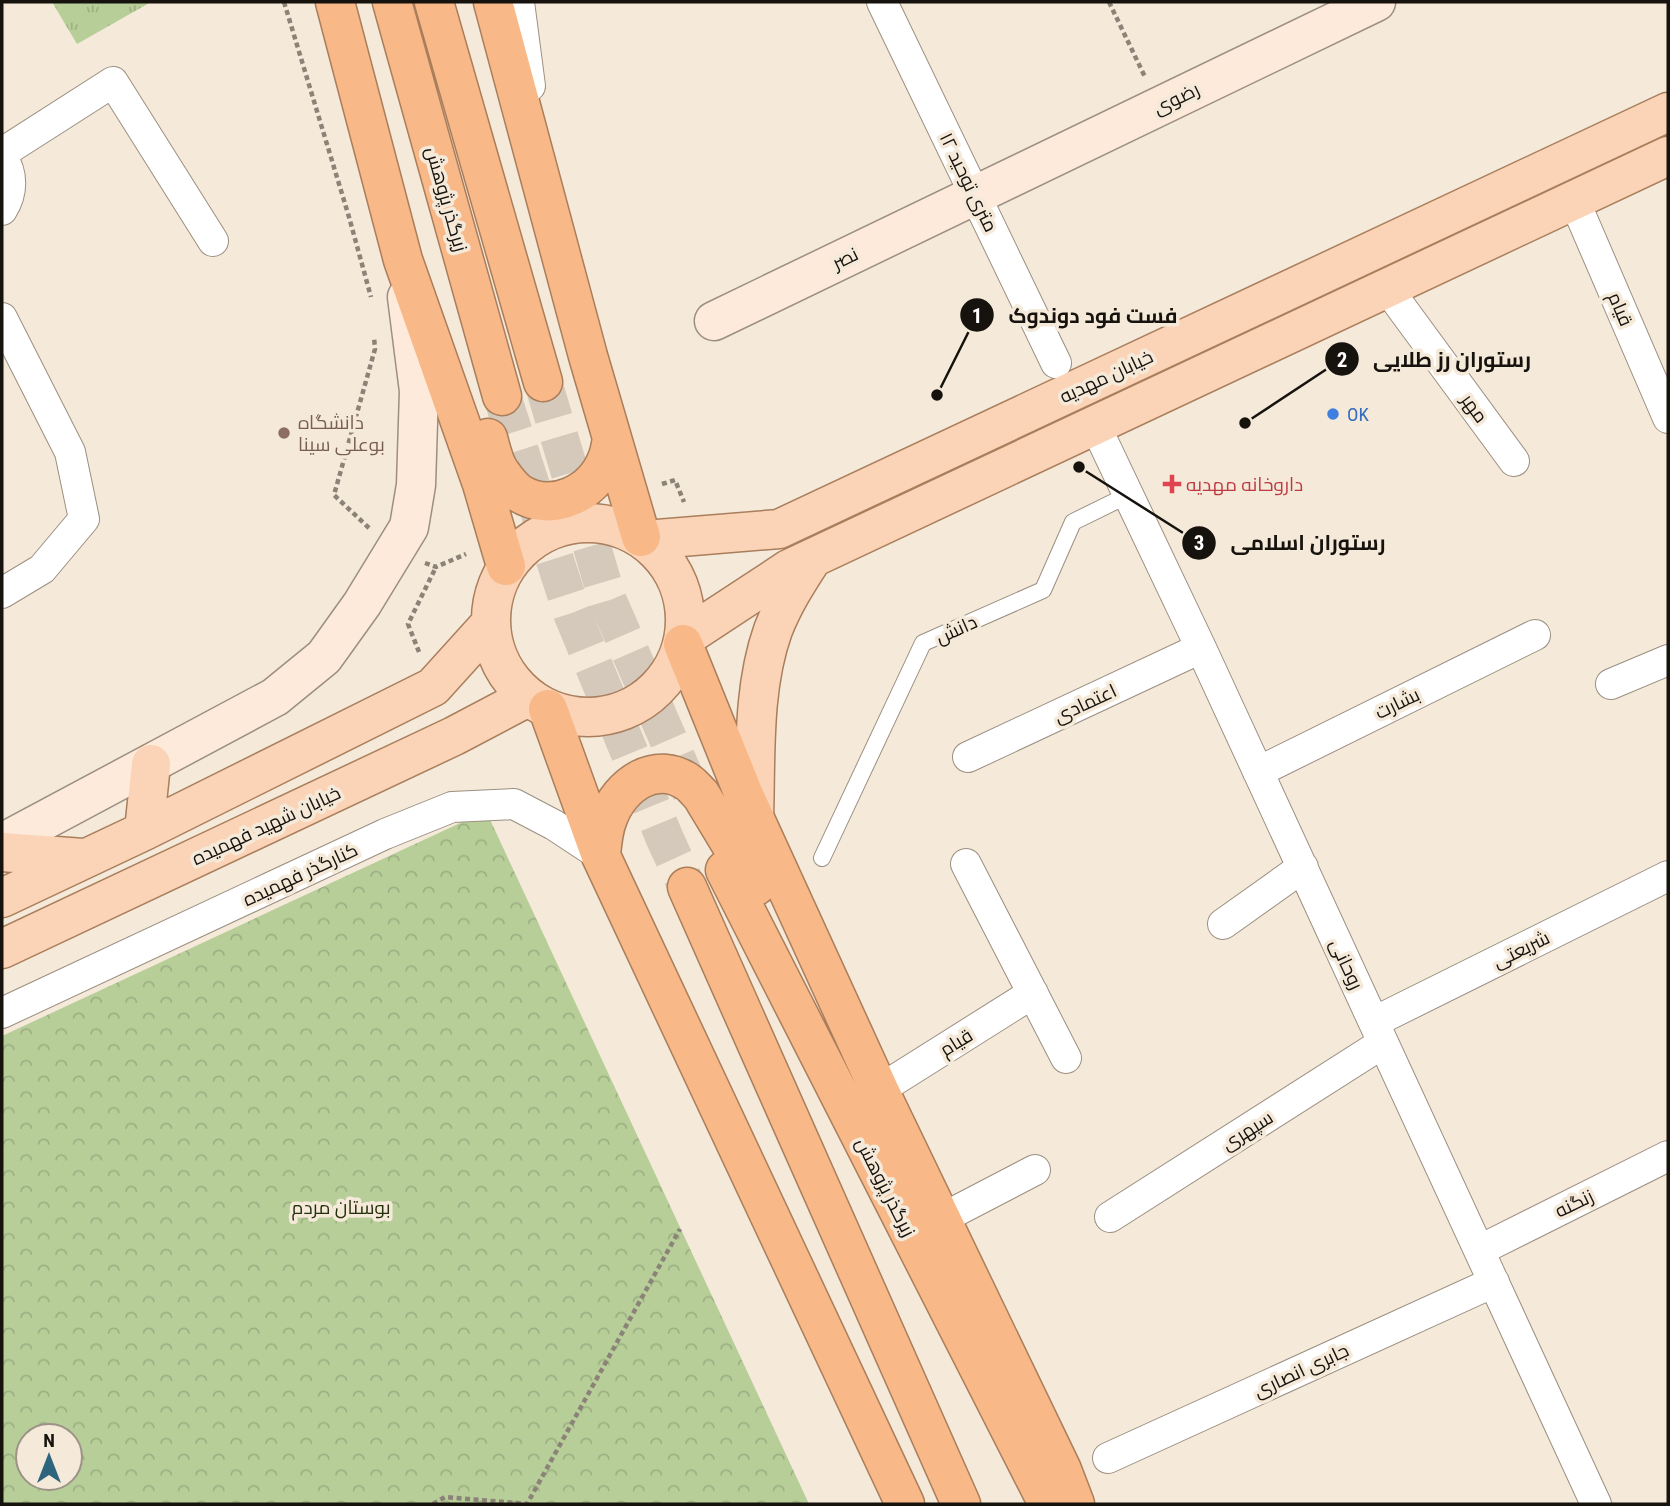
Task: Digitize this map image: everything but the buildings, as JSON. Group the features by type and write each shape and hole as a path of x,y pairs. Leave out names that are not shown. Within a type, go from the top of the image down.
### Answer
{"highway":[{"path":"335,2 403,260 482,484 506,566"},
{"name":"زیرگذر پژوهش","path":"392,2 502,396"},
{"path":"434,2 543,382"},
{"path":"493,2 588,356 643,539"},
{"path":"431,340 463,366 499,471 518,493 542,503 563,500 582,491 598,476 608,458 612,438"},
{"path":"684,641 754,818 879,1090 1062,1469 1075,1504"},
{"path":"538,703 601,856 905,1504"},
{"path":"601,856 608,818 616,801 629,786 650,774 665,774 689,783 701,795 789,939 853,1034"},
{"name":"زیرگذر پژوهش","path":"725,870 1048,1504"},
{"path":"687,887 961,1504"}],"main road":[{"name":"خیابان مهدیه","path":"643,539 779,529 1668,112"},
{"name":"خیابان مهدیه","path":"684,641 789,569 1668,156"},
{"path":"583,522 613,525 643,539 665,560 679,583 686,611 684,641 671,671 651,695 624,710 594,717 563,714 538,703 508,677 495,652 490,624 493,594 506,566 526,543 552,528 583,522"},
{"path":"754,818 761,674 781,611 812,558"},
{"path":"2,898 144,831 433,687 490,624"},
{"name":"خیابان شهید فهمیده","path":"2,949 454,736 538,703"},
{"path":"144,831 151,764"},
{"path":"2,852 85,859"}],"street":[{"path":"519,2 543,187"},
{"name":"۱۲ متری توحید","path":"882,2 1056,363"},
{"name":"رضوی","path":"975,195 1376,2"},
{"path":"2,210 10,194 11,180 2,155 113,82 213,241"},
{"name":"نصر","path":"714,321 975,195"},
{"name":"قیام","path":"1574,201 1668,418"},
{"path":"2,843 275,697 324,657 362,604 409,527 416,485 419,391 403,260"},
{"name":"مهر","path":"1387,288 1514,461"},
{"path":"2,318 71,452 84,519 42,569 2,593"},
{"name":"روحانی","path":"1095,425 1303,867 1597,1504"},
{"name":"بشارت","path":"1258,772 1535,635"},
{"name":"اعتمادی","path":"968,757 1201,648"},
{"path":"1611,684 1668,660"},
{"name":"کنارگذر فهمیده","path":"2,1013 385,834 452,807 514,804 554,824 601,856"},
{"path":"966,864 1066,1058"},
{"path":"1223,924 1303,867"},
{"name":"شریعتی","path":"1379,1032 1668,876"},
{"name":"قیام","path":"879,1090 1033,993"},
{"name":"سپهری","path":"1110,1217 1379,1032"},
{"name":"زنگنه","path":"1479,1250 1668,1156"},
{"path":"941,1219 1035,1170"},
{"name":"جابری انصاری","path":"1108,1458 1494,1282"}],"lane":[{"name":"دانش","path":"822,858 923,643 1043,590 1073,522 1128,495"}],"path":[{"path":"1109,2 1159,106"},
{"path":"433,1504 445,1497 527,1504 680,1229"}],"green space":[{"path":"52,2 151,2 77,44"},
{"name":"بوستان مردم","path":"486,811 809,1504 2,1504 2,1036"}],"tunnel":[{"path":"543,382 608,601 696,803"},
{"path":"502,396 572,613 687,887"}],"place":[{"name":"فست فود دوندوک","path":"937,395"},
{"name":"OK","path":"1333,414"},
{"name":"رستوران رز طلایی","path":"1245,423"},
{"name":"دانشگاه بوعلی سینا","path":"284,433"},
{"name":"رستوران اسلامی","path":"1079,467"},
{"name":"داروخانه مهدیه","path":"1172,484"}]}
